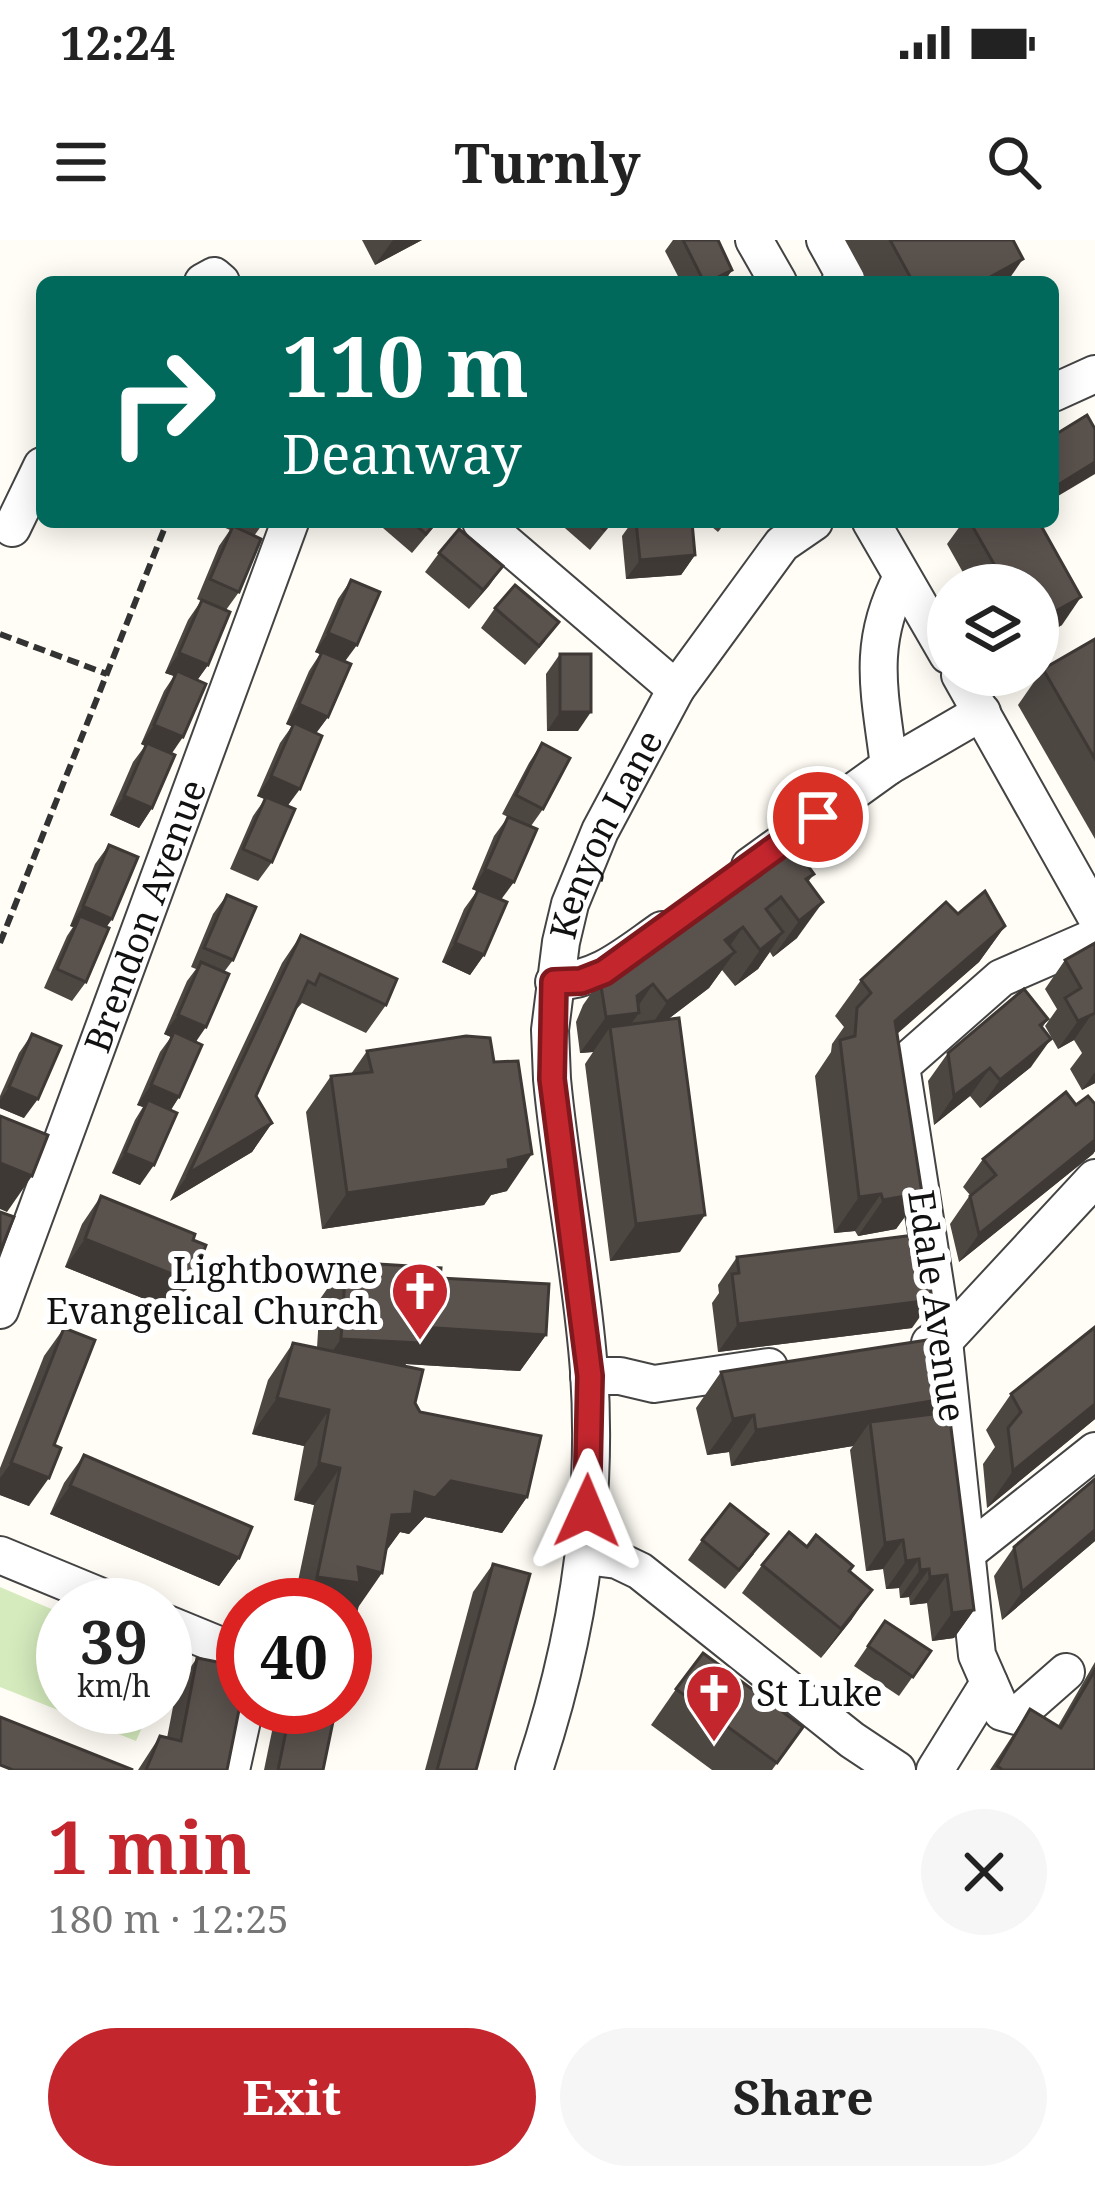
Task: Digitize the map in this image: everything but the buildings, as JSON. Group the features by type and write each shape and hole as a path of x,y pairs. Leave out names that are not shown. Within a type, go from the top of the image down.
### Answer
{"street":[{"path":"754,240 775,276"},
{"path":"825,240 845,276"},
{"path":"12,528 36,478"},
{"name":"Brendon Avenue","path":"0,1310 11,1245 288,528"},
{"path":"488,528 676,689"},
{"name":"Kenyon Lane","path":"535,1770 553,1715 586,1556 590,1376 554,1101 550,1030 570,904 600,830 676,689 782,544 805,528"},
{"path":"874,528 927,619"},
{"path":"889,766 877,649 883,620 902,577"},
{"path":"972,696 1095,915"},
{"path":"554,982 581,981 604,972 889,766 982,712"},
{"name":"Edale Avenue","path":"989,1683 977,1655 944,1341 901,1066 1001,978 1095,937"},
{"path":"899,1348 944,1341 1095,1178"},
{"path":"590,1376 620,1376 653,1384 810,1361"},
{"path":"968,1551 1095,1451"},
{"path":"0,1555 56,1578"},
{"path":"586,1556 617,1560 640,1570 897,1770"},
{"path":"989,1683 1002,1712 1016,1716 1066,1672"},
{"path":"935,1770 989,1683"},
{"path":"231,1770 239,1734"}],"path":[{"path":"0,943 165,528"},
{"path":"0,634 107,674"}],"green space":[{"path":"0,1587 36,1602 36,1701 0,1687"}],"place":[{"name":"Lightbowne Evangelical Church","path":"420,1342"},
{"name":"St Luke","path":"714,1744"}],"route":[{"path":"587,1511 590,1376 552,1079 554,982 581,981 604,972 818,817"}]}
